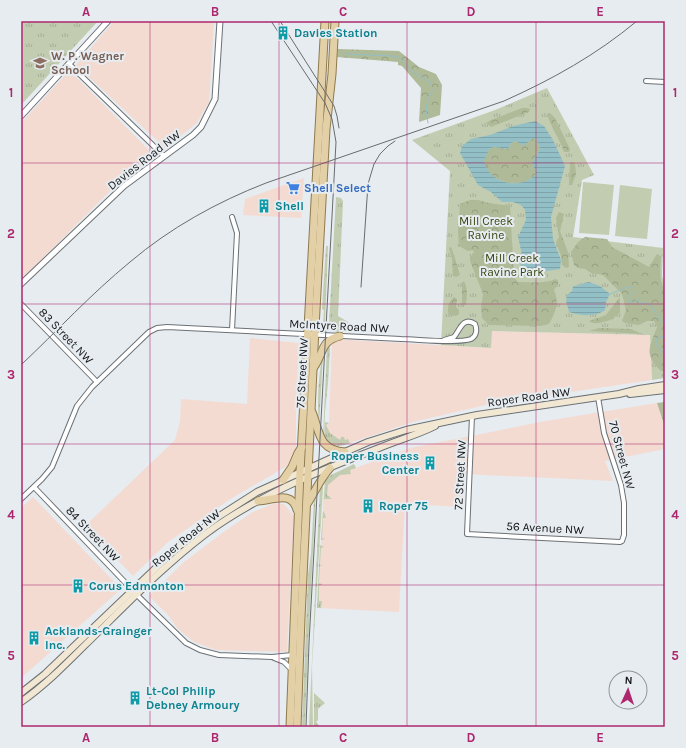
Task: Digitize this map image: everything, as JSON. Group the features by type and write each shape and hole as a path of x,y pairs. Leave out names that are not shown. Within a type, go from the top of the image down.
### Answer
{"main road":[{"name":"75 Street NW","path":"297,727 308,468 314,367 312,334 325,21"},
{"name":"75 Street NW","path":"290,727 300,472 312,334 326,129 332,74 334,23"},
{"path":"314,367 319,360 323,348 327,342 340,336"},
{"name":"Roper Road NW","path":"21,702 38,690 57,672 173,551 201,529 257,492 345,452 417,427 472,416 665,386"},
{"name":"Roper Road NW","path":"619,394 639,394 665,390"},
{"path":"311,410 324,443 331,449 345,452"},
{"name":"Roper Road NW","path":"21,693 45,674 135,592 203,536 232,516 258,501 300,481 402,439 421,433 442,423"},
{"path":"283,480 292,467 302,447"},
{"path":"307,504 313,496 321,479 330,468"},
{"path":"258,501 281,498 289,499 295,504 299,516"},
{"path":"292,655 299,660"}],"street":[{"path":"21,116 108,21"},
{"name":"Davies Road NW","path":"21,284 121,189 197,132 201,127 216,97 220,21"},
{"path":"69,64 164,156"},
{"path":"646,81 665,82"},
{"path":"232,218 237,233 232,330"},
{"name":"83 Street NW","path":"21,304 96,382"},
{"name":"McIntyre Road NW","path":"21,499 52,467 77,406 83,397 96,382 154,329 164,327 456,341 472,339 476,332 475,324 470,321 465,322 454,337 444,340"},
{"name":"70 Street NW","path":"598,397 604,433 621,485 624,503 624,535 622,541"},
{"name":"72 Street NW","path":"467,534 472,416"},
{"name":"84 Street NW","path":"34,487 177,635 191,646 219,655 272,657 292,655"},
{"name":"56 Avenue NW","path":"467,534 617,542 622,541"},
{"path":"272,657 284,662 292,670"}],"shaded area":[{"path":"114,21 214,21 209,102 197,123 165,148 76,65"},
{"path":"67,73 72,73 151,152 151,160 112,189 21,280 21,123"},
{"path":"304,178 301,218 243,215 245,199"},
{"path":"492,331 650,335 652,380 490,404 413,422 350,443 348,440 340,440 332,436 328,431 326,425 329,423 332,339 490,348"},
{"path":"250,338 299,343 296,406 296,451 287,466 232,498 168,542 133,576 85,526 175,440 180,421 181,399 247,404"},
{"path":"657,403 665,427 665,449 605,461 613,481 464,474 462,507 405,504 399,612 317,608 324,496 327,485 339,474 410,448 546,421"},
{"path":"33,497 121,589 21,678 21,508"},
{"path":"275,503 284,504 294,516 287,652 216,650 194,642 177,628 169,616 149,596 184,562 225,531 251,513"}],"green space":[{"name":"W. P. Wagner School","path":"21,21 98,21 21,105"},
{"path":"338,49 399,51 419,67 436,74 442,85 440,115 419,122 421,88 402,66 398,65 398,62 337,57"},
{"name":"Mill Creek Ravine Park","path":"547,88 594,175 582,180 573,237 663,248 662,276 665,286 665,378 652,380 650,335 492,331 491,348 441,345 450,171 412,140 495,110"},
{"path":"522,108 530,109 529,112 491,127 486,123 491,120"},
{"path":"550,113 555,118 570,149 569,152 564,152 547,114"},
{"name":"Mill Creek Ravine","path":"533,138 536,139 540,149 535,157 533,165 536,172 532,178 525,182 507,182 491,175 485,168 484,159 489,149 494,147 508,149 514,141 522,145"},
{"path":"570,163 575,163 576,174 572,185 569,185"},
{"path":"583,182 614,185 609,235 579,233"},
{"path":"620,185 652,189 647,239 615,236"},
{"path":"336,197 341,198 343,201 338,316 348,322 350,329 346,332 332,331 332,325 329,324"},
{"name":"Mill Creek Ravine","path":"470,200 510,206 514,277 518,282 558,280 558,284 554,290 557,304 549,324 540,326 489,325 482,318 481,307 483,294 470,261 470,257 474,253 473,250 468,251 459,246 458,233 460,204"},
{"path":"559,212 564,214 560,231 568,252 569,267 566,268 562,265 561,256 556,242 559,237 556,218"},
{"path":"585,237 607,239 612,247 649,267 657,254 661,256 661,282 665,289 665,371 661,371 655,365 650,355 650,345 657,327 654,321 647,321 639,325 625,323 622,321 626,310 622,294 603,275 591,273 574,265 571,252 578,242"},
{"path":"326,246 328,246 325,323 323,323 324,310 322,309"},
{"path":"451,247 460,275 456,277 453,276 452,258 449,248"},
{"path":"464,281 467,295 466,304 463,306 462,283"},
{"path":"454,297 457,299 456,307 459,310 459,314 456,316 449,315 448,310 448,305"},
{"path":"619,298 620,313 613,319 597,323 589,321 606,315"},
{"path":"599,328 631,329 642,334 589,331"},
{"path":"327,347 330,348 323,437"},
{"path":"323,355 319,426 318,390"},
{"path":"665,402 665,427 657,403"},
{"path":"325,422 329,423 326,425 330,433 340,440 341,437 344,437 345,440 348,439 350,443 335,446 328,443 325,434"},
{"path":"354,464 356,468 350,470 351,474 340,475 328,485 327,495 332,499 324,499 323,511 326,518 323,518 322,538 325,539 321,540 325,481 331,475"},
{"path":"320,485 323,487 312,666 313,727 309,727"},
{"path":"316,492 305,727 302,727 308,575 311,554 314,499"},
{"path":"320,545 324,547 321,548 320,565 323,566 320,566 319,583 322,585 319,585 319,601 322,601 321,608 317,608"},
{"path":"314,693 325,703 318,709 318,720 316,722 320,727 314,727"}],"water":[{"path":"535,121 544,126 553,140 565,166 551,217 553,239 561,260 560,269 520,277 522,255 518,237 526,220 525,210 521,205 513,202 502,202 491,192 478,185 460,153 462,146 471,139 490,135 513,126","holes":["533,138 536,139 540,149 532,163 536,172 531,178 524,182 509,183 496,178 486,168 484,161 489,149 494,147 508,149 511,143 516,141 523,146"]},
{"path":"589,282 600,286 610,294 606,302 605,310 593,315 569,312 566,301 567,295 572,291 573,286"}],"waterway":[{"path":"346,54 392,56 400,58 413,72 431,83 432,92 428,100 427,107 428,123"},
{"path":"610,294 631,287 632,291 629,297 629,302 638,300 642,303 650,304 659,319 665,323"},
{"path":"665,336 656,339 656,344 665,355"}],"tram line":[{"path":"271,21 325,103 332,119 336,142 309,643 306,727"},
{"path":"280,21 334,106 339,128"}],"railway":[{"path":"21,365 116,274 145,250 178,227 212,207 266,183 504,101 574,66 606,45 637,21"},
{"path":"361,287 368,184 374,164 380,154 395,141"}],"place":[{"name":"Davies Station","path":"283,33"},
{"name":"W. P. Wagner School","path":"40,63"},
{"name":"Shell Select","path":"293,188"},
{"name":"Shell","path":"264,206"},
{"name":"Roper Business Center","path":"430,463"},
{"name":"Roper 75","path":"368,506"},
{"name":"Corus Edmonton","path":"78,586"},
{"name":"Acklands-Grainger Inc.","path":"34,638"},
{"name":"Lt-Col Philip Debney Armoury","path":"135,698"}]}
